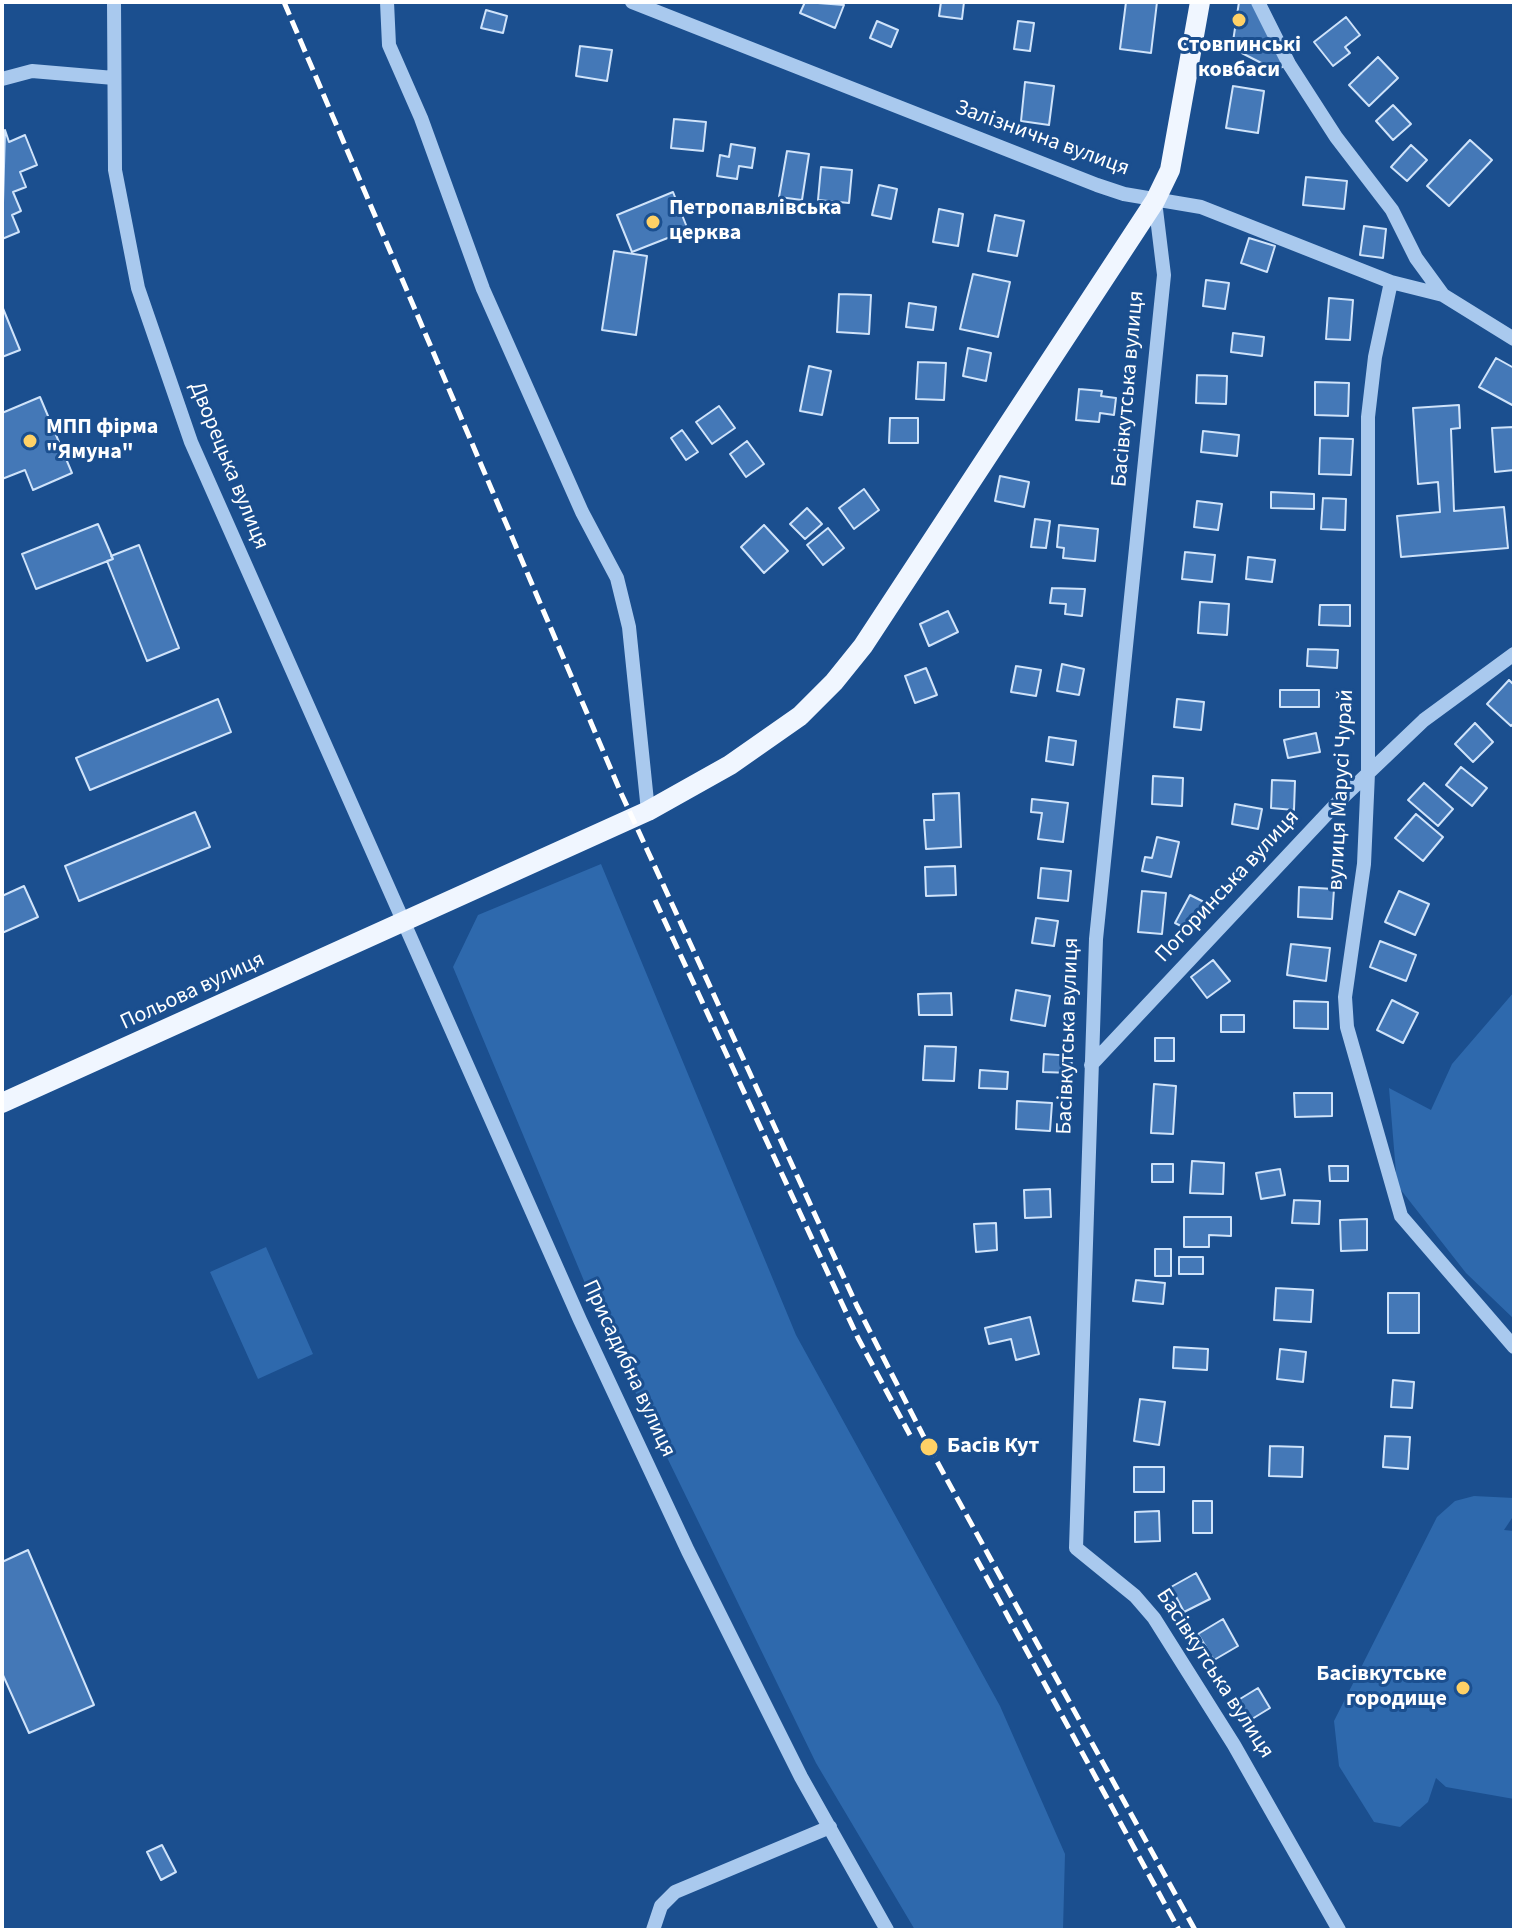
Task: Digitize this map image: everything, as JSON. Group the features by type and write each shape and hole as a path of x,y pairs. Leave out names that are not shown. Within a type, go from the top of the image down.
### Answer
{"main road":[{"name":"Басівкутська вулиця","path":"402,921 648,811 767,742 834,682 894,600 1155,201 1170,170 1200,2"},
{"name":"Польова вулиця","path":"2,1103 402,921"}],"street":[{"name":"Дворецька вулиця","path":"114,2 115,170 138,288 191,442 402,921"},
{"path":"387,2 389,45 421,118 483,289 582,512 617,578 629,627 648,811"},
{"name":"Залізнична вулиця","path":"632,2 1097,185 1155,201 1201,207 1391,282 1443,295 1514,339"},
{"name":"Залізнична вулиця","path":"1258,2 1289,64 1336,137 1392,210 1416,258 1443,295"},
{"path":"2,79 32,71 114,78"},
{"name":"Басівкутська вулиця","path":"1155,201 1164,275 1096,939 1076,1548 1135,1596 1154,1618 1339,1930"},
{"name":"вулиця Марусі Чурай","path":"1391,282 1375,357 1368,417 1368,773 1364,864 1345,997 1347,1027 1401,1216 1514,1347"},
{"name":"Погоринська вулиця","path":"1091,1065 1368,773 1424,720 1514,654"},
{"name":"Присадибна вулиця","path":"402,921 688,1551 830,1827 887,1930"},
{"path":"653,1930 661,1906 675,1892 830,1827"}],"shaded area":[{"path":"601,864 796,1335 1000,1706 1065,1854 1063,1930 915,1930 816,1763 602,1324 453,967 478,915"},
{"path":"1514,992 1514,1319 1466,1273 1397,1185 1389,1088 1431,1110 1452,1064"},
{"path":"266,1247 313,1354 258,1379 210,1272"},
{"path":"1474,1496 1514,1498 1514,1515 1504,1530 1514,1531 1514,1799 1446,1787 1436,1778 1428,1802 1400,1827 1374,1822 1339,1766 1334,1721 1437,1517 1455,1501"}],"building":[{"path":"805,2 844,5 835,28 800,13"},
{"path":"941,2 964,2 962,19 939,16"},
{"path":"1126,2 1157,2 1151,53 1120,49"},
{"path":"1239,2 1255,2 1287,65 1275,70 1232,48"},
{"path":"486,10 507,16 503,33 481,28"},
{"path":"1346,17 1360,35 1345,47 1350,53 1333,66 1314,42"},
{"path":"877,21 898,30 891,47 870,38"},
{"path":"1018,21 1034,23 1030,51 1014,49"},
{"path":"580,46 612,50 607,81 576,76"},
{"path":"1378,57 1398,78 1369,106 1349,85"},
{"path":"1025,82 1054,86 1049,125 1021,121"},
{"path":"1233,86 1264,91 1258,133 1226,128"},
{"path":"1393,105 1411,124 1393,140 1376,121"},
{"path":"674,119 706,122 703,151 671,148"},
{"path":"5,130 9,142 25,135 37,165 20,172 26,187 13,192 21,211 12,215 19,232 2,239"},
{"path":"1470,140 1492,160 1449,206 1427,186"},
{"path":"731,144 755,148 752,168 739,166 737,179 717,176 720,155 729,157"},
{"path":"1411,145 1427,160 1407,181 1391,167"},
{"path":"787,151 809,154 802,200 779,197"},
{"path":"821,167 852,170 849,203 818,200"},
{"path":"1306,177 1347,181 1344,209 1303,205"},
{"path":"879,185 897,189 891,219 872,215"},
{"name":"Петропавлівська церква","path":"673,192 688,230 632,252 617,215"},
{"path":"939,209 963,214 958,246 933,242"},
{"path":"995,215 1024,221 1017,256 988,251"},
{"path":"1364,226 1386,229 1383,258 1360,255"},
{"path":"1249,238 1275,246 1267,272 1241,263"},
{"path":"614,251 647,256 636,335 602,330"},
{"path":"973,274 1010,282 998,337 960,329"},
{"path":"1206,280 1229,283 1225,309 1203,306"},
{"path":"839,294 871,295 869,334 837,332"},
{"path":"1329,298 1353,300 1350,340 1326,339"},
{"path":"909,303 936,307 933,330 906,327"},
{"path":"2,306 20,350 2,357"},
{"path":"1233,333 1264,337 1262,356 1231,352"},
{"path":"968,348 991,353 986,381 963,376"},
{"path":"1496,358 1514,368 1514,406 1479,387"},
{"path":"918,362 946,363 944,400 916,399"},
{"path":"809,366 831,371 822,415 800,411"},
{"path":"1197,375 1227,376 1226,404 1196,403"},
{"path":"1315,382 1349,383 1348,416 1315,415"},
{"path":"1079,389 1102,391 1101,396 1116,398 1114,415 1100,413 1099,422 1076,420"},
{"name":"МПП фірма \"Ямуна\"","path":"40,397 72,473 33,490 25,470 2,479 2,413"},
{"path":"1459,405 1460,428 1451,429 1454,511 1504,507 1508,548 1401,557 1397,516 1440,512 1438,482 1418,484 1413,408"},
{"path":"719,406 735,428 712,444 696,422"},
{"path":"890,418 918,418 918,443 889,443"},
{"path":"1514,427 1514,470 1495,472 1492,428"},
{"path":"682,430 698,452 686,460 671,438"},
{"path":"1203,431 1239,435 1237,456 1201,452"},
{"path":"1320,438 1353,439 1351,475 1319,474"},
{"path":"747,441 764,464 746,477 730,454"},
{"path":"1000,476 1029,482 1024,507 995,501"},
{"path":"864,489 879,510 854,529 839,508"},
{"path":"1271,492 1314,494 1314,509 1271,508"},
{"path":"1323,498 1346,499 1345,530 1321,529"},
{"path":"1197,501 1222,504 1218,530 1194,527"},
{"path":"807,508 822,524 805,539 790,524"},
{"path":"1035,519 1050,521 1046,548 1031,547"},
{"path":"98,524 113,559 36,589 22,554"},
{"path":"764,525 788,551 764,573 741,547"},
{"path":"1059,525 1098,529 1095,561 1063,558 1064,548 1057,547"},
{"path":"828,528 844,548 823,565 807,545"},
{"path":"139,545 179,648 147,661 107,561 113,559 111,556"},
{"path":"1185,552 1215,555 1212,582 1182,579"},
{"path":"1248,557 1275,560 1272,582 1246,579"},
{"path":"1052,588 1085,589 1082,616 1065,614 1066,604 1050,603"},
{"path":"1200,602 1229,604 1227,635 1198,633"},
{"path":"1320,605 1350,605 1350,626 1319,625"},
{"path":"948,611 958,632 929,646 920,624"},
{"path":"1308,649 1338,650 1337,668 1307,666"},
{"path":"1062,664 1084,669 1079,695 1057,691"},
{"path":"1016,666 1041,670 1036,696 1011,692"},
{"path":"926,668 937,695 915,703 905,676"},
{"path":"1509,680 1514,685 1514,723 1511,726 1487,704"},
{"path":"1280,690 1319,690 1319,707 1280,707"},
{"path":"218,699 231,732 90,790 76,758"},
{"path":"1177,699 1204,702 1201,730 1174,727"},
{"path":"1475,723 1493,742 1473,762 1455,744"},
{"path":"1316,733 1320,752 1288,758 1284,740"},
{"path":"1049,737 1076,741 1073,765 1046,761"},
{"path":"1461,767 1487,788 1472,806 1446,785"},
{"path":"1153,776 1183,778 1182,806 1152,804"},
{"path":"1272,780 1295,781 1294,810 1271,808"},
{"path":"1424,783 1453,809 1438,826 1408,800"},
{"path":"959,793 961,847 926,849 924,820 934,820 933,794"},
{"path":"1032,799 1068,803 1063,842 1038,839 1042,813 1031,812"},
{"path":"1235,804 1262,809 1258,829 1232,824"},
{"path":"195,812 210,847 79,901 65,866"},
{"path":"1416,814 1443,837 1423,861 1395,838"},
{"path":"1157,837 1179,842 1171,877 1142,871 1145,857 1152,858"},
{"path":"955,866 956,895 926,896 925,867"},
{"path":"1041,868 1071,871 1068,901 1038,898"},
{"path":"24,886 38,917 2,933 2,896"},
{"path":"1299,887 1334,889 1332,919 1298,917"},
{"path":"1142,891 1166,893 1162,934 1138,932"},
{"path":"1399,891 1429,904 1415,935 1385,922"},
{"path":"1190,895 1208,904 1193,932 1175,923"},
{"path":"1036,918 1058,921 1054,946 1032,943"},
{"path":"1380,941 1416,955 1406,981 1370,967"},
{"path":"1291,944 1330,948 1326,981 1287,975"},
{"path":"1213,960 1230,981 1207,998 1191,977"},
{"path":"1016,990 1050,996 1045,1026 1011,1020"},
{"path":"951,993 952,1015 919,1015 918,994"},
{"path":"1392,1000 1418,1013 1403,1043 1377,1030"},
{"path":"1294,1001 1328,1002 1328,1029 1294,1028"},
{"path":"1221,1015 1244,1015 1244,1032 1221,1032"},
{"path":"1155,1038 1174,1038 1174,1061 1155,1061"},
{"path":"925,1046 956,1047 954,1081 923,1080"},
{"path":"1044,1054 1072,1056 1071,1073 1043,1072"},
{"path":"980,1070 1008,1072 1007,1089 979,1088"},
{"path":"1154,1084 1176,1086 1173,1134 1151,1133"},
{"path":"1294,1093 1332,1093 1332,1116 1295,1117"},
{"path":"1017,1101 1052,1103 1050,1131 1016,1129"},
{"path":"1192,1161 1224,1163 1223,1194 1190,1193"},
{"path":"1152,1164 1173,1164 1173,1182 1152,1182"},
{"path":"1329,1166 1348,1166 1348,1181 1330,1181"},
{"path":"1280,1169 1285,1195 1261,1199 1256,1173"},
{"path":"1050,1189 1051,1217 1025,1218 1024,1190"},
{"path":"1294,1200 1320,1201 1319,1224 1292,1223"},
{"path":"1184,1217 1231,1217 1231,1236 1209,1235 1209,1247 1184,1247"},
{"path":"1367,1219 1367,1250 1341,1251 1340,1220"},
{"path":"996,1223 997,1250 976,1252 974,1224"},
{"path":"1155,1249 1171,1249 1171,1276 1155,1276"},
{"path":"1179,1257 1203,1257 1203,1274 1179,1274"},
{"path":"1136,1280 1165,1283 1163,1304 1133,1301"},
{"path":"1276,1288 1313,1290 1311,1322 1274,1320"},
{"path":"1388,1293 1419,1293 1419,1333 1388,1333"},
{"path":"1030,1317 1039,1354 1016,1360 1011,1339 989,1344 985,1328"},
{"path":"1174,1347 1208,1349 1207,1370 1173,1368"},
{"path":"1280,1349 1306,1352 1303,1382 1277,1379"},
{"path":"1393,1380 1414,1382 1412,1408 1391,1407"},
{"path":"1140,1399 1165,1402 1159,1445 1134,1441"},
{"path":"1385,1436 1410,1437 1408,1469 1383,1467"},
{"path":"1270,1446 1303,1447 1302,1477 1269,1476"},
{"path":"1134,1467 1164,1467 1164,1492 1134,1492"},
{"path":"1193,1501 1212,1501 1212,1533 1193,1533"},
{"path":"1159,1511 1160,1541 1135,1542 1135,1512"},
{"path":"28,1550 94,1705 29,1733 2,1673 2,1562"},
{"path":"1196,1573 1210,1599 1184,1612 1171,1587"},
{"path":"1223,1619 1238,1646 1214,1660 1198,1634"},
{"path":"1258,1688 1270,1708 1247,1722 1235,1702"},
{"path":"162,1845 176,1872 161,1880 147,1852"}],"railway":[{"path":"284,2 621,793 857,1306 929,1447 1195,1930"},
{"path":"655,900 858,1338 910,1435"},
{"path":"976,1558 1179,1930"}],"place":[{"name":"Стовпинські ковбаси","path":"1239,20"},
{"name":"Петропавлівська церква","path":"653,222"},
{"name":"МПП фірма \"Ямуна\"","path":"30,441"},
{"name":"Басів Кут","path":"929,1447"},
{"name":"Басівкутське городище","path":"1463,1688"}]}
